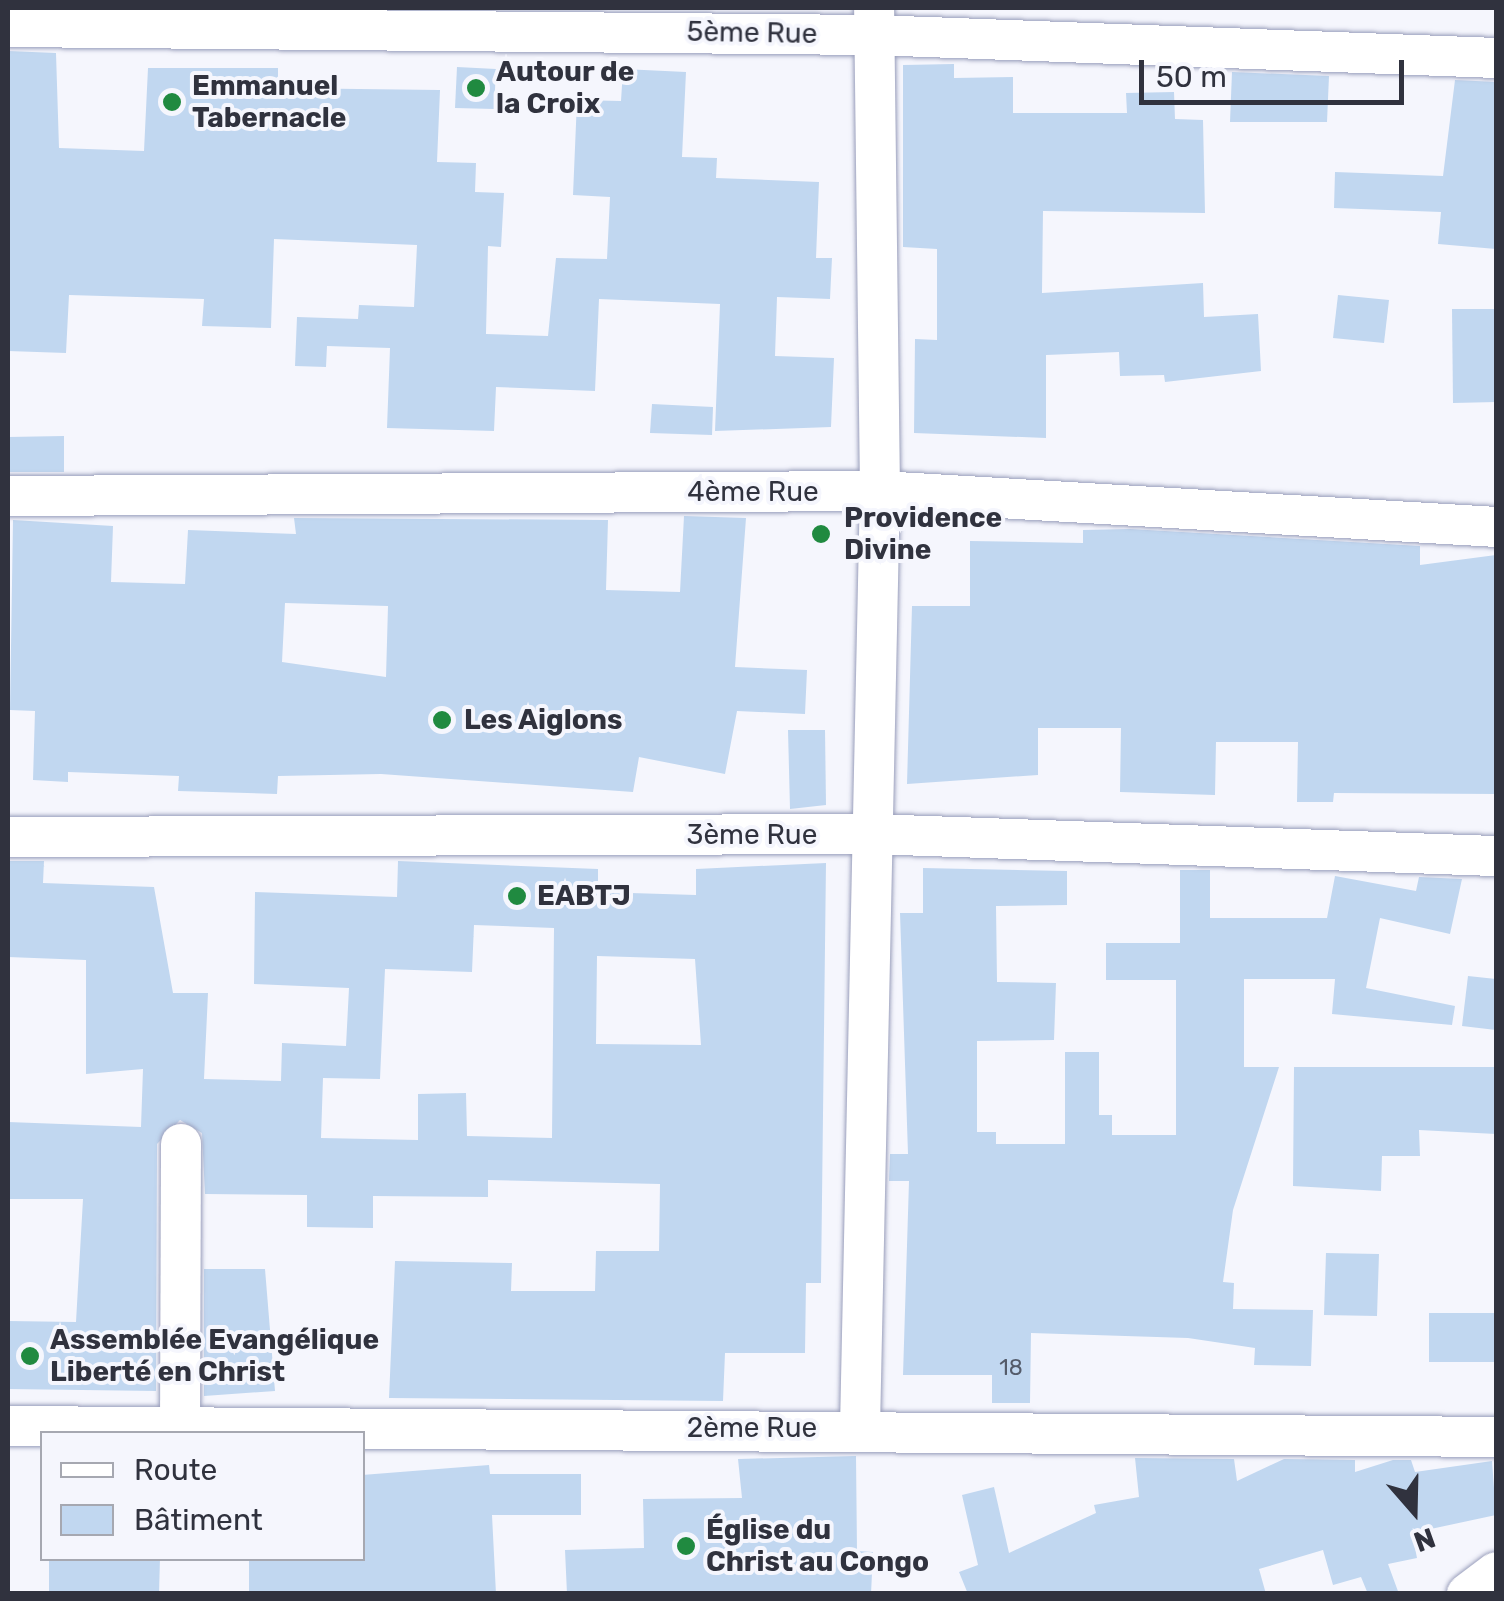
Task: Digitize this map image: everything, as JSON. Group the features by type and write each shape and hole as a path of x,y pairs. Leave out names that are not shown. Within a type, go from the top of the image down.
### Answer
{"street":[{"name":"5ème Rue","path":"8,27 874,21 1496,58"},
{"path":"860,1428 880,491 874,21"},
{"name":"4ème Rue","path":"8,496 880,491 1496,527"},
{"name":"3ème Rue","path":"8,837 871,834 1496,856"},
{"path":"180,1429 181,1144"},
{"name":"2ème Rue","path":"8,1426 860,1428 1496,1437"},
{"path":"1467,1594 1496,1572"}],"building":[{"path":"8,51 56,53 59,148 144,151 148,68 278,68 278,88 440,90 437,162 476,163 475,192 504,193 501,247 488,246 486,334 548,336 556,258 607,259 610,197 573,195 577,100 621,101 623,69 686,72 682,157 717,158 716,178 819,182 816,258 832,258 830,299 777,297 775,356 834,358 831,427 715,431 720,304 599,299 595,391 496,387 494,431 387,428 390,348 327,346 326,367 295,366 297,317 358,319 359,305 414,307 417,245 274,239 271,328 202,326 204,299 69,295 66,353 8,351"},
{"path":"954,64 954,78 1013,77 1013,113 1127,113 1126,93 1174,92 1175,119 1203,120 1205,213 1043,211 1042,293 1203,283 1204,317 1258,314 1261,371 1165,382 1164,375 1120,376 1119,352 1046,355 1046,438 914,433 915,339 937,340 937,249 903,247 903,65"},
{"name":"Autour de la Croix","path":"457,67 496,69 494,109 455,108"},
{"path":"1232,72 1329,76 1327,122 1230,122"},
{"path":"1455,80 1496,82 1496,249 1438,244 1441,212 1334,208 1335,172 1443,176"},
{"path":"1338,295 1389,300 1384,343 1333,338"},
{"path":"1452,309 1496,309 1496,402 1453,403"},
{"path":"652,404 713,407 712,435 650,433"},
{"path":"64,436 64,472 8,472 8,437"},
{"path":"684,516 746,518 735,667 807,670 805,714 737,711 725,774 639,757 633,792 381,774 278,776 277,794 178,791 179,776 68,772 68,782 33,780 35,711 10,710 13,520 113,526 111,582 185,584 188,530 296,534 294,518 608,520 606,590 680,592","holes":["285,603 388,606 386,677 282,662"]},
{"path":"1130,529 1420,546 1420,565 1496,555 1496,794 1334,793 1333,802 1297,802 1298,742 1216,742 1215,795 1120,792 1121,728 1038,728 1038,775 907,784 912,606 970,606 970,541 1083,543 1083,530"},
{"path":"788,730 825,730 826,805 790,809"},
{"path":"8,861 44,861 43,883 154,887 173,993 208,993 204,1079 281,1081 282,1043 346,1046 349,988 254,984 255,892 397,897 398,861 598,869 598,892 696,895 696,869 826,863 821,1283 806,1283 805,1353 725,1353 723,1401 389,1398 395,1261 512,1263 511,1291 595,1291 596,1251 659,1251 660,1184 488,1180 488,1197 373,1196 373,1228 307,1227 307,1195 205,1194 202,1133 180,1120 157,1144 156,1391 8,1389 8,1321 76,1322 83,1199 8,1199 8,1122 141,1127 143,1069 86,1074 86,960 8,957","holes":["474,925 554,928 552,1138 467,1136 466,1093 418,1094 418,1140 321,1138 323,1078 380,1079 385,969 472,972","597,956 695,959 701,1045 596,1044"]},
{"path":"923,868 1067,871 1067,905 996,906 997,982 1056,983 1054,1040 977,1041 977,1132 996,1132 996,1144 1065,1144 1065,1052 1099,1052 1099,1115 1112,1115 1112,1135 1176,1135 1176,980 1106,980 1106,943 1180,943 1180,870 1210,870 1210,918 1327,918 1335,876 1416,891 1419,877 1462,879 1450,934 1380,918 1366,988 1455,1006 1452,1025 1332,1014 1335,979 1244,979 1244,1067 1279,1067 1233,1210 1223,1282 1234,1283 1233,1309 1313,1310 1311,1366 1254,1365 1255,1348 1188,1338 1031,1333 1030,1403 992,1403 992,1375 903,1375 909,1181 889,1181 890,1154 908,1154 900,913 923,913"},
{"path":"1468,976 1496,979 1496,1030 1462,1026"},
{"path":"1294,1067 1496,1067 1496,1134 1419,1130 1420,1156 1382,1156 1381,1191 1293,1186"},
{"path":"1326,1253 1379,1254 1377,1316 1324,1315"},
{"path":"204,1269 265,1269 275,1391 204,1396"},
{"path":"1429,1313 1496,1313 1496,1362 1429,1362"},
{"path":"856,1456 857,1551 873,1552 871,1594 567,1594 565,1550 644,1548 643,1499 742,1498 738,1459"},
{"path":"1135,1458 1234,1459 1237,1481 1284,1459 1355,1460 1355,1472 1393,1460 1411,1460 1415,1472 1492,1461 1496,1515 1412,1533 1417,1558 1388,1564 1399,1594 1368,1594 1361,1577 1333,1585 1323,1550 1259,1569 1266,1594 968,1594 959,1572 978,1565 962,1495 994,1487 1009,1553 1096,1513 1094,1505 1139,1497"},
{"path":"489,1465 490,1474 581,1474 581,1515 492,1515 496,1594 249,1594 249,1561 365,1561 365,1475"},
{"path":"49,1561 160,1561 159,1594 49,1594"}],"place":[{"name":"Autour de la Croix","path":"476,88"},
{"name":"Emmanuel Tabernacle","path":"172,102"},
{"name":"Providence Divine","path":"821,534"},
{"name":"Les Aiglons","path":"442,720"},
{"name":"EABTJ","path":"517,896"},
{"name":"Assemblée Evangélique Liberté en Christ","path":"30,1356"},
{"name":"Église du Christ au Congo","path":"686,1546"}]}
